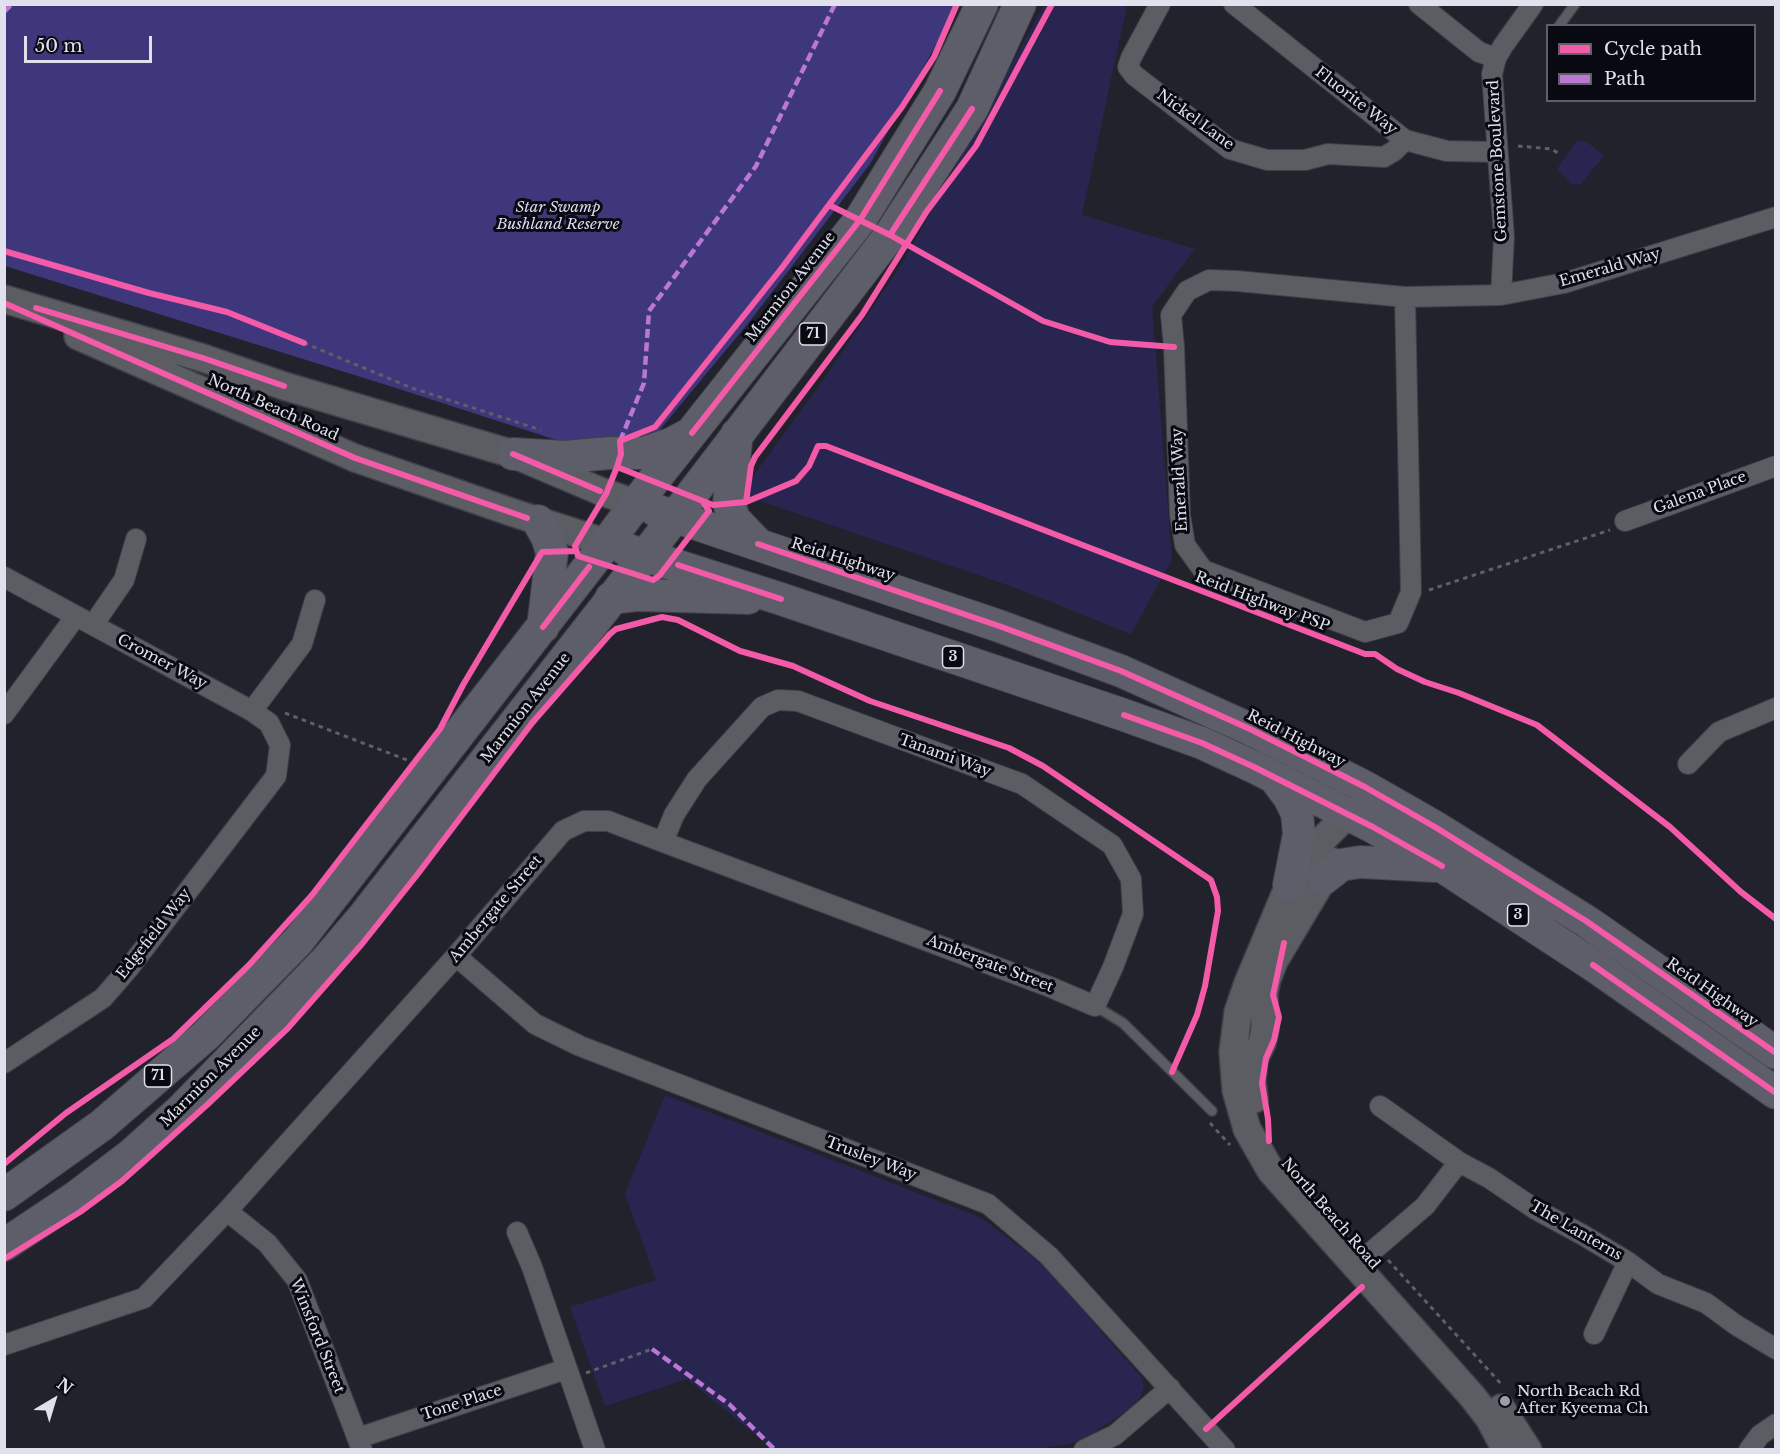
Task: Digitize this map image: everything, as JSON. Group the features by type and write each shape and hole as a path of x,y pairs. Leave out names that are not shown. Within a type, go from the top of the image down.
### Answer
{"highway":[{"name":"Marmion Avenue","path":"4,1195 111,1118 205,1036 298,941 860,220 940,91 982,4"},
{"name":"Marmion Avenue","path":"4,1245 76,1197 131,1155 183,1107 324,963 389,885 883,244 972,109 1020,4"},
{"path":"513,454 565,457 644,453 671,444 692,433"},
{"path":"737,434 729,503 734,519 758,544"},
{"name":"Reid Highway","path":"637,504 988,622 1099,663 1250,729 1365,787 1435,827 1586,921 1776,1053"},
{"path":"538,521 548,537 552,552 543,627"},
{"name":"3","path":"608,543 782,599 1191,739 1273,776 1442,866 1593,964 1776,1093"},
{"path":"611,598 637,595 782,599"},
{"path":"1250,729 1281,758 1326,789 1347,815 1435,827"},
{"path":"1273,776 1289,797 1297,813 1299,834 1289,885"},
{"path":"1323,879 1341,865 1360,862 1442,866"}],"main road":[{"name":"North Beach Road","path":"4,301 204,358 284,386 513,454 637,504"},
{"name":"North Beach Road","path":"4,301 356,458 608,543"},
{"name":"North Beach Road","path":"1347,815 1340,843 1323,879 1289,933 1267,979 1264,993 1265,1029 1262,1043 1254,1059 1252,1080 1258,1115 1281,1160 1471,1371 1508,1418 1528,1449"},
{"name":"North Beach Road","path":"1347,815 1315,847 1289,885 1248,983 1238,1012 1233,1052 1236,1090 1248,1129 1270,1171 1366,1257 1489,1418 1506,1449"}],"street":[{"name":"Nickel Lane","path":"1160,4 1131,57 1128,67 1134,75 1230,150 1267,160 1305,160 1328,154 1384,157 1405,140"},
{"name":"Fluorite Way","path":"1234,4 1405,140 1447,151 1496,153"},
{"path":"1419,4 1479,52 1496,58"},
{"name":"Gemstone Boulevard","path":"1502,295 1504,237 1496,153 1492,74 1496,58 1533,4"},
{"name":"Emerald Way","path":"1405,297 1411,592 1398,623 1365,632 1203,570 1185,545 1180,515 1171,315 1187,291 1209,280 1405,297 1502,295 1575,280 1776,217"},
{"name":"Galena Place","path":"1625,521 1776,466"},
{"path":"4,714 84,620 124,580 136,539"},
{"name":"Cromer Way","path":"4,577 252,711 269,723 280,745 276,776"},
{"path":"252,711 302,644 315,600"},
{"name":"Tanami Way","path":"663,842 674,815 698,779 762,707 778,700 798,701 1022,784 1112,845 1131,879 1133,914 1095,1006"},
{"path":"1688,764 1719,732 1776,708"},
{"name":"Edgefield Way","path":"4,1063 103,998 129,968 276,776"},
{"name":"Ambergate Street","path":"4,1345 144,1298 227,1211 456,956 562,831 584,821 608,821 1039,982 1095,1006"},
{"name":"Trusley Way","path":"456,956 535,1024 580,1046 988,1204 1049,1256 1225,1449"},
{"name":"The Lanterns","path":"1380,1106 1459,1162 1489,1178 1535,1209 1583,1234 1658,1284 1706,1303 1736,1325 1776,1349"},
{"path":"1366,1257 1425,1206 1459,1162"},
{"name":"Winsford Street","path":"227,1211 267,1243 297,1280 360,1444"},
{"path":"517,1232 532,1267 595,1449"},
{"path":"1594,1334 1628,1262"},
{"name":"Tone Place","path":"360,1444 568,1373"},
{"path":"1084,1449 1115,1435 1170,1388"},
{"path":"1749,1449 1760,1435 1776,1424"}],"lane":[{"path":"1560,24 1575,4"},
{"path":"1095,1006 1124,1023 1212,1111"}],"path":[{"path":"1518,146 1551,149 1560,154"},
{"path":"293,339 412,388 546,432"},
{"path":"1411,592 1430,590 1607,532 1625,521"},
{"path":"279,715 282,712 415,763"},
{"path":"1366,1257 1505,1389"},
{"path":"568,1373 652,1349"}],"shaded area":[{"path":"1044,5 1127,5 1082,215 1195,249 1152,307 1172,559 1131,634 1019,589 740,494 819,386 903,262"},
{"path":"1586,141 1604,156 1580,185 1572,184 1557,169 1576,142"},
{"path":"665,1095 982,1218 1044,1266 1142,1378 1144,1386 1141,1396 1133,1406 1092,1434 1070,1444 1043,1448 773,1449 687,1379 605,1406 570,1307 656,1280 625,1194"}],"green space":[{"name":"Star Swamp Bushland Reserve","path":"4,5 958,5 870,164 750,321 658,432 627,445 575,446 5,266"}],"marked path":[{"path":"4,12 12,4"},
{"path":"620,441 644,383 649,311 756,166 835,4"},
{"path":"652,1349 729,1404 775,1450"}],"cycle path":[{"name":"Reid Highway PSP","path":"957,4 934,57 902,107 781,269 655,427 620,441 621,454 617,467 713,505 746,502 796,481 809,466 818,446 826,446 1365,654 1375,654 1397,669 1425,682 1459,693 1537,725 1670,827 1741,892 1776,919"},
{"path":"746,502 751,466 755,457 862,315 927,211 976,146 1052,4"},
{"path":"692,433 860,220 940,91"},
{"path":"890,235 972,109"},
{"path":"829,205 890,235 1043,321 1110,342 1174,347"},
{"path":"4,251 149,293 227,312 304,343"},
{"path":"4,303 355,458 527,518"},
{"path":"36,308 203,358 284,386"},
{"path":"513,454 600,491"},
{"path":"617,467 606,494 575,546 578,556 653,580 659,576 709,511 703,502"},
{"path":"758,544 999,626 1121,671 1250,729 1365,787 1435,827 1586,921 1776,1053"},
{"path":"4,1164 66,1113 173,1039 249,965 312,895 440,729 463,685 542,552 575,551"},
{"path":"678,565 781,599"},
{"path":"543,627 589,567"},
{"path":"4,1259 80,1212 122,1181 288,1028 362,944 532,723 610,634 616,629 662,617 678,620 740,651 793,666 870,701 1009,748 1043,766 1211,880 1217,897 1218,911 1205,986 1197,1015 1172,1072"},
{"path":"1124,715 1202,743 1254,767 1373,827 1442,866"},
{"path":"1269,1141 1262,1083 1266,1058 1274,1040 1279,1017 1273,995 1284,943"},
{"path":"1593,965 1776,1093"},
{"path":"1206,1429 1362,1287"}],"place":[{"name":"North Beach Rd After Kyeema Ch","path":"1505,1401"}]}
